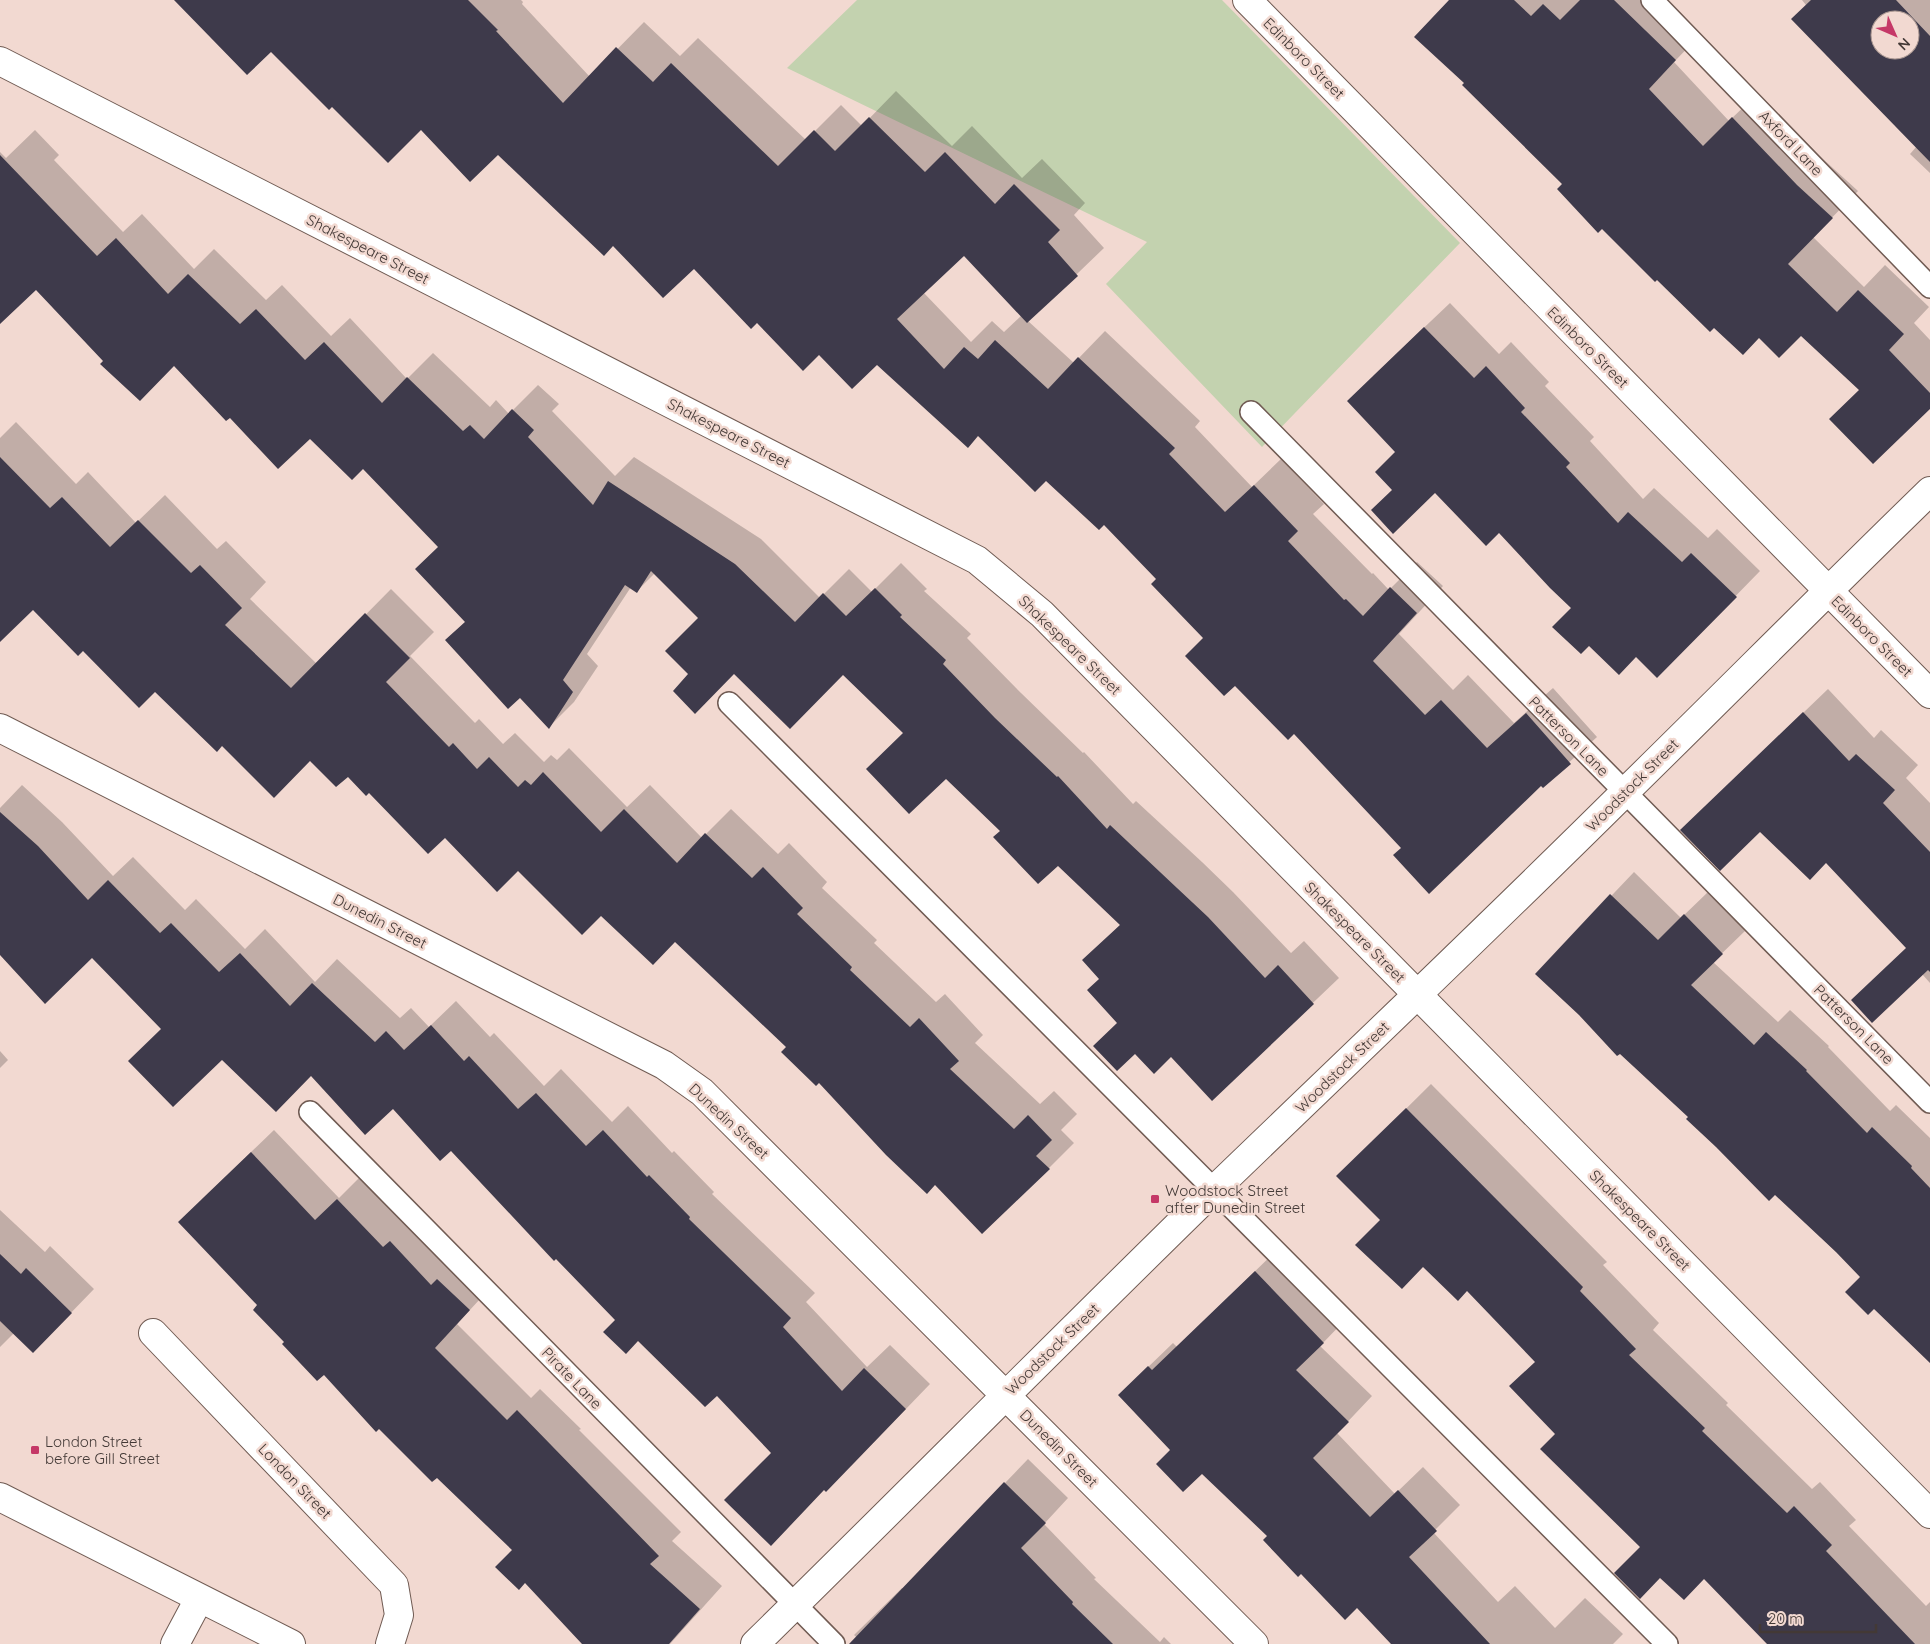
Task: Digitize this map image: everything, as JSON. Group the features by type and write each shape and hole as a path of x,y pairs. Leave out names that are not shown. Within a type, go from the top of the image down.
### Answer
{"street":[{"name":"Edinboro Street","path":"1247,0 1930,694"},
{"name":"Shakespeare Street","path":"0,61 977,560 1042,614 1930,1514"},
{"name":"Woodstock Street","path":"755,1644 1006,1394 1417,996 1827,590 1930,491"},
{"name":"Dunedin Street","path":"0,728 664,1065 702,1092 1254,1644"},
{"name":"London Street","path":"153,1333 394,1585 399,1616 390,1644"},
{"path":"0,1497 291,1644"},
{"path":"175,1644 199,1599"}],"lane":[{"name":"Axford Lane","path":"1652,0 1930,287"},
{"name":"Patterson Lane","path":"1251,412 1930,1102"},
{"path":"729,703 1667,1644"},
{"name":"Pirate Lane","path":"310,1112 834,1644"}],"green space":[{"path":"857,0 1222,0 1460,243 1262,447 1106,284 1147,242 787,68"}],"building":[{"path":"174,0 468,0 498,30 496,31 563,103 616,47 653,82 671,63 778,166 814,130 835,151 869,117 925,172 945,152 995,204 1014,184 1060,230 1048,242 1078,276 1027,323 964,256 897,319 944,369 964,347 978,359 995,340 1048,389 1078,357 1175,448 1169,454 1225,512 1254,485 1298,531 1288,541 1344,600 1346,599 1363,616 1390,587 1417,613 1373,661 1425,715 1441,700 1487,748 1526,713 1571,764 1543,788 1541,786 1429,894 1393,855 1401,848 1294,734 1288,740 1235,686 1224,696 1185,656 1203,638 1151,584 1156,579 1104,525 1099,530 1046,481 1035,492 978,436 968,448 877,365 852,389 819,355 803,371 757,323 751,329 694,269 663,298 613,246 604,256 498,155 470,182 421,130 388,163 332,107 329,110 271,52 247,75"},
{"path":"1449,0 1514,0 1531,16 1543,4 1560,20 1580,0 1614,0 1676,60 1649,89 1703,146 1732,117 1797,185 1833,218 1788,264 1837,312 1858,290 1904,334 1889,350 1930,393 1930,409 1873,464 1829,419 1859,390 1801,336 1779,358 1759,338 1743,355 1714,328 1710,332 1657,280 1655,282 1602,229 1598,233 1557,189 1562,184 1462,85 1464,83 1414,37"},
{"path":"1811,0 1896,0 1905,10 1870,10 1870,60 1920,60 1920,25 1930,36 1930,162 1791,19"},
{"path":"0,155 97,256 116,238 168,294 188,274 240,324 256,309 305,360 324,342 382,403 407,377 463,431 470,425 484,439 512,409 534,430 528,437 593,505 608,481 735,564 795,622 823,593 846,616 875,588 902,615 900,617 946,660 943,664 995,718 1058,776 1107,829 1110,825 1208,917 1265,978 1278,965 1314,1004 1212,1101 1171,1057 1154,1074 1135,1054 1117,1071 1093,1046 1117,1023 1087,990 1099,979 1082,960 1120,925 1058,866 1038,884 993,837 1000,831 946,779 909,814 866,769 903,733 843,675 790,729 734,674 695,714 673,691 688,674 665,651 698,618 651,571 637,593 625,585 563,680 573,692 549,729 520,698 508,709 445,640 465,622 415,569 438,547 363,469 352,480 310,439 278,469 230,418 226,421 174,366 140,401 100,364 103,361 36,290 0,324"},
{"path":"1424,327 1474,378 1486,366 1525,408 1521,412 1570,463 1566,467 1618,523 1628,512 1682,562 1691,553 1737,597 1657,678 1636,657 1619,675 1589,646 1581,654 1552,627 1571,608 1499,533 1486,546 1435,493 1393,534 1371,510 1392,490 1375,472 1395,452 1347,401"},
{"path":"0,457 50,508 62,497 110,547 138,520 191,573 200,565 242,608 225,625 291,688 365,613 410,658 386,682 449,747 453,743 477,769 489,757 518,787 525,780 531,785 543,772 601,832 624,809 677,863 705,833 752,878 763,867 803,908 797,914 852,967 850,970 910,1027 919,1018 959,1061 950,1069 1014,1129 1028,1115 1052,1140 1036,1156 1050,1169 982,1234 935,1185 927,1194 886,1155 819,1083 816,1086 781,1052 786,1047 675,942 653,965 601,916 582,935 518,871 497,892 445,838 428,854 369,793 366,796 348,777 336,787 310,761 274,798 222,746 217,752 155,692 139,708 83,651 78,656 33,610 0,642"},
{"path":"1803,712 1849,761 1856,754 1895,790 1883,803 1930,852 1930,972 1928,970 1872,1023 1851,1000 1906,948 1826,863 1810,880 1760,832 1720,871 1680,830"},
{"path":"0,812 38,846 88,900 108,880 160,933 171,923 219,972 240,953 290,1006 312,983 375,1042 386,1031 404,1050 431,1025 464,1061 469,1056 518,1109 536,1093 586,1146 603,1130 647,1177 649,1175 690,1217 689,1219 791,1318 783,1327 842,1391 864,1368 906,1409 826,1492 824,1490 771,1546 724,1500 771,1453 717,1396 705,1407 638,1341 626,1354 603,1332 615,1320 556,1259 554,1261 451,1151 440,1161 393,1109 365,1135 311,1076 276,1112 222,1060 173,1107 128,1061 161,1029 92,958 45,1004 0,955"},
{"path":"1610,894 1658,940 1684,914 1723,954 1691,985 1754,1045 1766,1032 1807,1070 1867,1133 1872,1127 1912,1166 1911,1168 1930,1188 1930,1363 1874,1309 1868,1315 1845,1292 1860,1277 1836,1252 1775,1195 1769,1201 1686,1119 1688,1117 1620,1054 1617,1056 1579,1015 1535,974"},
{"path":"1406,1108 1583,1287 1580,1291 1636,1349 1629,1355 1705,1428 1702,1431 1787,1513 1794,1506 1832,1545 1826,1551 1915,1644 1767,1644 1704,1579 1684,1600 1660,1578 1640,1599 1614,1573 1640,1547 1540,1449 1555,1434 1509,1386 1535,1362 1467,1291 1458,1301 1423,1267 1402,1289 1355,1245 1380,1220 1336,1176"},
{"path":"251,1152 315,1220 337,1199 383,1247 390,1241 431,1285 437,1279 470,1310 435,1348 507,1420 517,1410 659,1556 650,1564 700,1609 669,1644 582,1644 525,1583 519,1590 495,1567 512,1550 437,1478 432,1482 379,1429 376,1432 324,1375 317,1381 282,1344 284,1342 253,1310 257,1305 178,1222"},
{"path":"0,1254 21,1274 26,1268 72,1313 33,1353 0,1321"},
{"path":"1255,1271 1324,1343 1296,1370 1349,1422 1313,1458 1370,1517 1398,1490 1437,1531 1409,1557 1490,1644 1391,1644 1357,1608 1345,1620 1301,1574 1298,1577 1263,1540 1267,1536 1202,1474 1183,1492 1156,1464 1170,1450 1118,1395 1148,1366 1152,1370"},
{"path":"1004,1482 1046,1523 1021,1548 1073,1602 1072,1604 1113,1644 849,1644"}],"place":[{"name":"Woodstock Street after Dunedin Street","path":"1155,1199"},
{"name":"London Street before Gill Street","path":"35,1450"}]}
